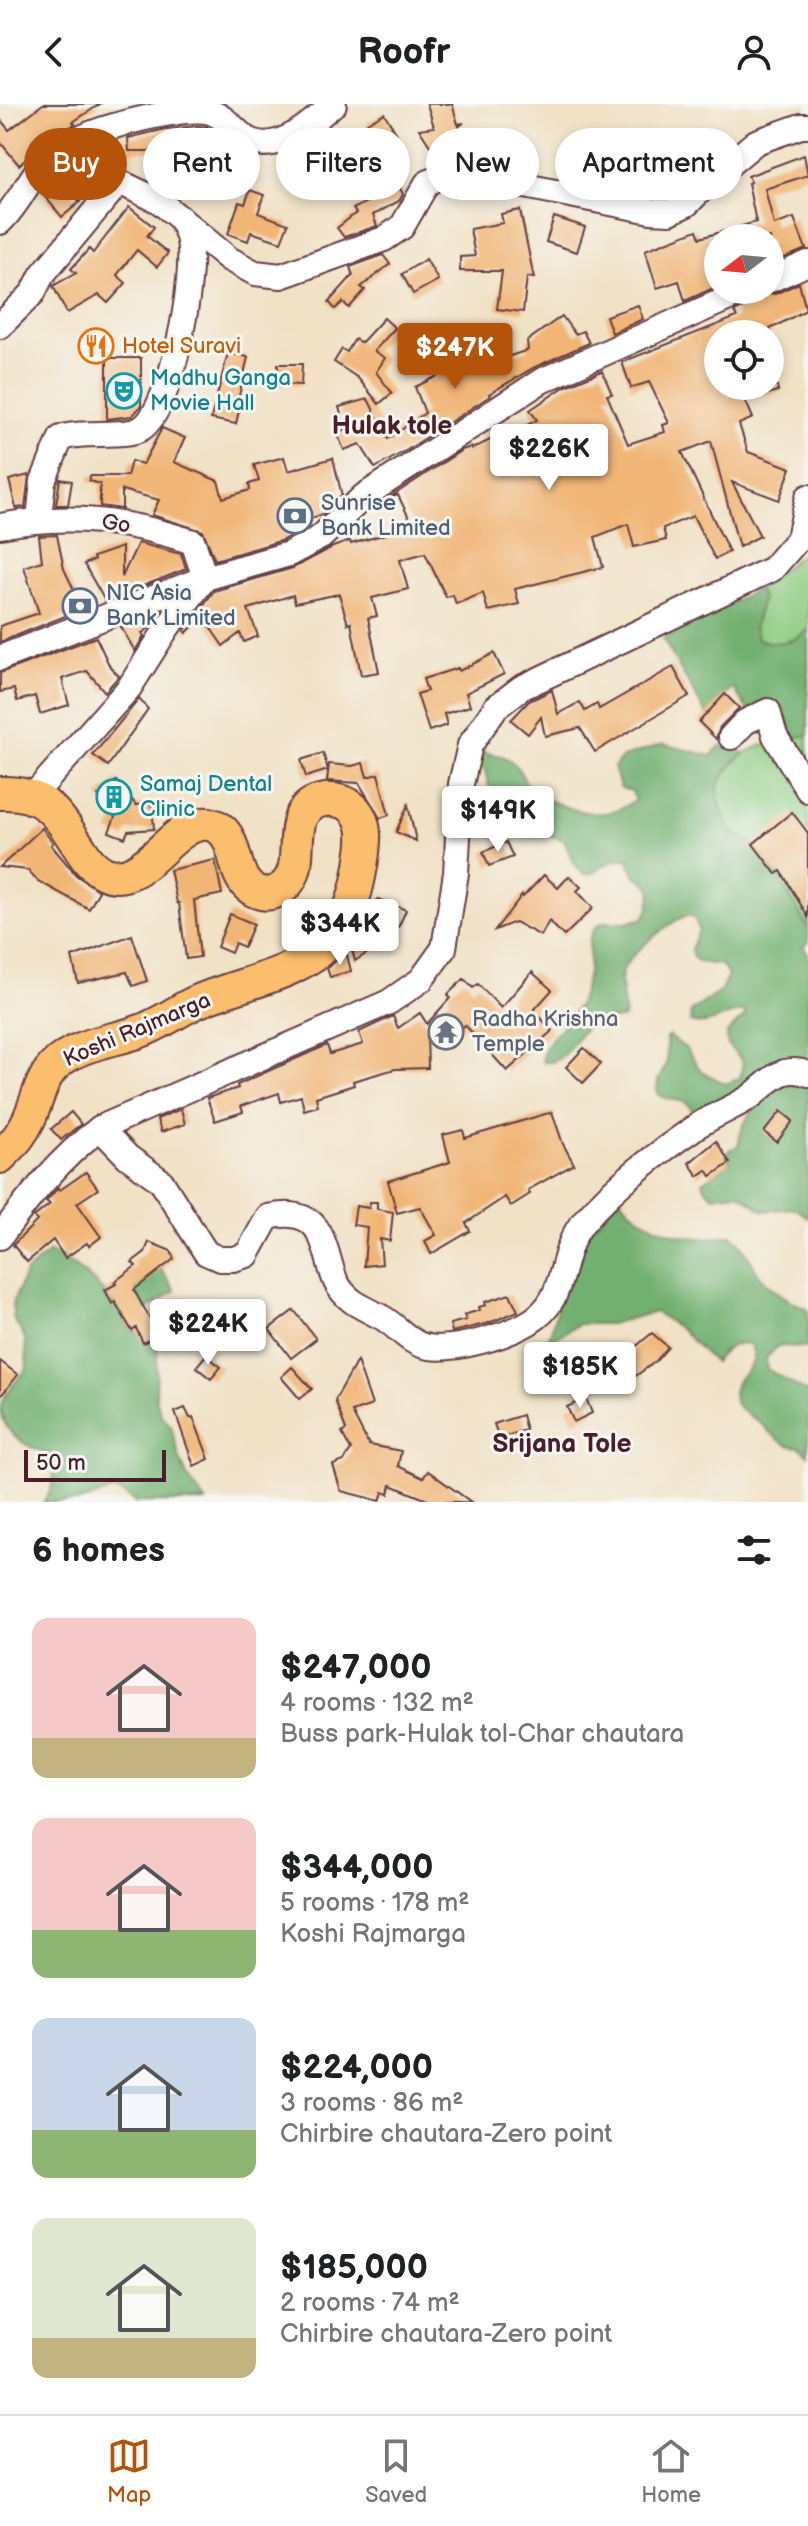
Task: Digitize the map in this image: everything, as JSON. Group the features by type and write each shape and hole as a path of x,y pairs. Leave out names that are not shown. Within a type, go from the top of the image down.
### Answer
{"main road":[{"name":"Koshi Rajmarga","path":"0,1157 19,1139 44,1078 75,1051 143,1031 193,1003 282,971 314,955 334,937 348,915 365,843 362,822 353,808 339,800 325,800 314,803 298,824 296,867 290,880 280,891 271,895 257,893 246,884 239,875 233,847 221,829 207,824 181,833 130,874 115,876 90,864 47,804 16,795"}],"street":[{"path":"105,128 150,111 210,112 230,123 246,139 266,145 294,135 334,104"},
{"path":"127,186 159,201 229,259 255,273 281,276 384,239 402,227 427,183 456,169 487,171 515,184 670,212 687,204 756,142 808,126"},
{"path":"0,222 24,194"},
{"path":"0,326 33,293 42,275 104,200"},
{"path":"39,519 43,481 61,438 73,434 137,432 147,425 160,407 180,337 189,274 189,241 180,218"},
{"path":"784,274 808,263"},
{"path":"0,658 205,578 289,554 321,537 364,496 541,381 715,304"},
{"path":"0,1237 44,1179 76,1146 100,1128 389,1002 421,980 444,948 456,873 461,784 470,745 496,707 521,688 772,569 799,538 808,497"},
{"name":"Go","path":"0,526 39,519 79,517 158,530 193,542 205,578"},
{"path":"16,795 129,688 167,628 205,578"},
{"path":"731,737 745,722 768,711 775,736 808,790"},
{"path":"100,1128 128,1157 161,1181 206,1253 220,1259 247,1255 268,1217 283,1213 309,1222 319,1235 337,1283 347,1296 360,1308 381,1316 412,1340 429,1347 474,1343 506,1335 532,1321 555,1298 570,1243 584,1221 627,1180 699,1125 748,1098 783,1072 807,1073"}],"green space":[{"path":"808,546 808,630 784,642 757,639 754,627 762,599 757,589 806,551"},
{"path":"757,589 762,599 754,627 757,639 784,642 808,630 808,735 780,740 750,713 733,688 706,714 663,639"},
{"path":"808,735 808,928 776,874 753,844 731,831 720,806 718,790 720,781 742,756 762,745"},
{"path":"663,744 711,756 720,746 745,753 732,763 719,783 717,791 721,809 731,831 753,844 776,874 808,928 808,943 803,947 808,953 808,1064 696,1122 685,1102 657,1093 658,1081 667,1062 666,1038 669,1036 685,1048 702,1072 726,1084 740,1078 743,1062 728,1045 727,1033 745,1016 745,1012 705,1023 690,1022 691,1011 721,991 728,976 722,965 699,962 693,957 691,949 699,930 695,919 688,915 671,924 640,949 625,966 621,979 624,1018 592,1023 558,1059 543,1062 546,1048 580,1001 588,974 590,940 594,930 604,922 627,923 643,918 648,911 652,891 636,876 628,859 616,860 585,874 572,859 564,840 553,836 524,837 515,828 517,806 508,797 491,793 484,769 475,763 481,751 504,757 514,764 531,790 539,796 574,810 604,813 625,807 635,800 632,791 620,788 614,767 623,757"},
{"path":"784,1083 808,1084 808,1217 795,1208 764,1211 739,1193 713,1196 703,1182 730,1163 727,1156 730,1150 738,1146 748,1117 760,1102"},
{"path":"621,1198 643,1219 671,1233 701,1238 732,1235 767,1284 808,1309 808,1347 778,1346 766,1358 767,1369 808,1393 808,1455 800,1447 779,1440 736,1404 733,1394 735,1387 753,1359 750,1345 734,1345 714,1362 679,1328 655,1312 610,1324 579,1324 548,1342 558,1305 586,1233"},
{"path":"49,1252 85,1274 112,1304 161,1269 175,1291 127,1322 132,1331 138,1332 143,1343 159,1335 162,1337 157,1354 156,1399 161,1415 171,1426 187,1476 206,1502 134,1502 115,1491 82,1501 43,1502 54,1479 49,1453 32,1448 10,1431 1,1405 27,1368 25,1338 14,1320 12,1305 25,1273"}],"building":[{"path":"43,104 100,104 68,128 24,128 24,161 19,165 0,142 0,119 9,130"},
{"path":"427,104 452,104 458,124 464,123 460,128 426,128 434,127"},
{"path":"384,113 393,128 370,128 367,123"},
{"path":"426,128 426,140 419,129"},
{"path":"143,134 143,151 129,151 128,138"},
{"path":"804,155 808,175 765,189 774,224 749,224 756,222 748,176"},
{"path":"260,194 264,195 258,213 288,224 281,242 251,232 248,241 228,234 239,202 245,204 246,200 260,200"},
{"path":"48,200 78,200 80,202 62,217"},
{"path":"370,200 400,200 373,215 377,226 344,237 337,228 356,213 353,209"},
{"path":"129,207 154,227 147,236 168,253 157,267 137,250 117,275 126,283 108,303 99,295 67,313 53,286 76,273 71,269 89,249 93,253"},
{"path":"520,210 534,278 527,277 523,312 497,309 502,271 460,271 460,257 475,256 470,229 503,223 501,214"},
{"path":"554,217 585,227 577,252 546,242"},
{"path":"794,218 806,249 784,258 784,224 777,224"},
{"path":"697,230 700,238 704,237 704,292 685,301 679,281 657,288 645,250"},
{"path":"383,255 390,264 361,287 365,290 349,308 343,302 335,309 329,302 353,275 350,267"},
{"path":"426,259 438,280 413,294 402,274"},
{"path":"799,283 806,310 784,322 729,320 737,317 734,312 752,304 784,304 784,290"},
{"path":"638,305 643,319 612,333 606,316"},
{"path":"562,316 575,334 583,331 589,343 533,368 375,468 360,444 344,450 337,433 345,430 339,407 368,399 388,439 425,413 415,387 450,370 444,359 489,335 501,359 528,350 527,341"},
{"path":"384,318 395,328 374,351 385,358 376,372 392,393 379,404 358,378 334,362 342,349 347,352 355,339 361,343"},
{"path":"704,330 704,400 745,400 753,418 739,424 748,452 791,468 779,500 732,482 760,536 739,547 711,441 682,452 729,552 715,559 693,516 663,528 666,540 634,547 628,524 595,537 603,567 515,589 519,604 488,611 483,593 456,604 453,595 446,597 425,553 400,560 408,589 372,598 377,616 368,618 379,672 361,675 351,623 348,624 339,594 295,603 293,595 248,609 258,636 244,642 240,633 223,646 203,617 186,633 184,631 214,591 293,568 350,541 351,544 413,526 398,495 389,498 462,450 472,449 496,437 498,440 537,420 530,410 564,387 602,371 612,394 607,395 628,444 665,432 663,425 669,423 649,382 631,388 622,362"},
{"path":"228,353 248,357 236,424 211,419"},
{"name":"Madhu Ganga Movie Hall","path":"107,358 141,358 141,406 132,416 107,419"},
{"path":"278,364 302,364 301,385 278,384"},
{"path":"162,428 185,438 174,462 218,481 223,498 250,490 249,484 259,481 254,465 284,457 288,471 333,458 342,496 330,499 332,506 325,513 307,520 309,526 283,540 215,560 203,531 152,515 159,500 122,490 122,509 100,506 100,484 89,481 90,476 127,476 131,461 143,464"},
{"path":"29,475 25,507 16,508 9,480"},
{"path":"60,479 72,481 68,505 56,505"},
{"path":"57,535 64,569 83,609 0,642 0,626 39,613 24,567 42,561 39,536"},
{"path":"138,543 181,554 186,569 105,601 84,564 94,560 93,557 122,547 122,577"},
{"path":"161,611 142,633 144,636 135,651 121,627"},
{"path":"96,637 110,667 119,676 105,692 87,671 62,679 69,705 40,714 35,696 17,701 14,689 0,692 0,673"},
{"path":"494,653 504,674 466,693 470,706 444,714 447,725 429,731 417,694 427,691 423,679 458,668 459,671"},
{"path":"673,667 689,696 595,752 580,728 545,736 541,717 528,734 511,720 529,701 552,690 558,714 580,702 585,711 597,704 599,709"},
{"path":"725,694 739,708 720,727 716,739 699,722"},
{"path":"139,699 148,709 108,766 93,755"},
{"path":"323,753 328,770 306,777 301,760"},
{"path":"363,763 367,777 378,774 389,815 380,818 359,783 327,781 329,764 352,766"},
{"path":"116,781 136,805 152,804 154,829 128,831 125,838 109,832 115,817 98,796"},
{"path":"408,805 416,841 396,832"},
{"path":"792,812 808,833 808,917 781,871 776,874 753,844"},
{"path":"42,828 53,843 51,845 76,875 99,891 89,909 38,881 28,870 0,867"},
{"path":"506,842 513,857 489,866 483,852"},
{"path":"215,860 222,894 194,900 200,957 186,959 179,903 170,870"},
{"path":"544,875 558,888 569,876 581,887 577,891 593,908 564,936 549,921 541,936 515,922 495,930 522,895"},
{"path":"379,899 406,910 399,926 355,961 351,946 361,930 369,927 365,922 371,905"},
{"path":"230,914 254,924 244,947 235,943 231,953 217,947"},
{"path":"132,935 147,981 133,986 127,972 78,983 72,957"},
{"path":"347,955 351,971 330,977 327,968"},
{"path":"532,972 552,990 534,1010 552,1031 507,1071 465,1025 457,1033 446,1023 427,1036 428,1068 395,1069 353,1081 354,1085 316,1097 318,1106 304,1110 301,1096 281,1102 279,1093 241,1106 243,1112 215,1121 207,1098 238,1088 237,1085 327,1045 330,1054 363,1044 359,1032 393,1016 398,1028 420,1013 427,1024 450,998 448,994 464,979 473,988 478,984 501,1008"},
{"path":"584,1048 601,1064 583,1083 566,1067"},
{"path":"181,1109 185,1124 161,1132 157,1119"},
{"path":"781,1111 793,1121 777,1142 764,1132"},
{"path":"71,1112 81,1124 61,1140 51,1129"},
{"path":"552,1112 574,1164 528,1190 530,1194 511,1206 505,1197 466,1223 470,1231 431,1254 425,1241 436,1235 420,1207 397,1213 388,1181 450,1162 443,1135 463,1130 465,1138"},
{"path":"716,1141 730,1163 711,1176 707,1170 698,1176 689,1163"},
{"path":"86,1172 98,1189 77,1203 101,1237 65,1258 53,1240 27,1262 13,1245 37,1221 34,1217 50,1204 46,1201 58,1188 60,1190"},
{"path":"370,1202 377,1202 377,1209 393,1212 390,1241 380,1239 382,1264 364,1266 367,1227 353,1225 356,1206 369,1208"},
{"path":"149,1242 171,1251 174,1259 134,1290 159,1335 143,1343 136,1328 132,1331 105,1290 136,1266 132,1262 145,1252"},
{"path":"510,1294 518,1311 489,1323 452,1332 450,1324 466,1320 464,1315 480,1310 479,1307 486,1305 485,1302"},
{"path":"294,1310 316,1339 291,1358 269,1329"},
{"path":"652,1333 668,1347 656,1361 629,1381 615,1364"},
{"path":"206,1355 221,1367 211,1379 196,1367"},
{"path":"0,1361 18,1375 0,1397"},
{"path":"357,1361 372,1405 352,1412 369,1445 401,1451 398,1466 423,1478 428,1471 471,1502 432,1502 391,1485 389,1494 383,1492 380,1501 341,1491 333,1465 344,1461 351,1450 342,1433 346,1430 335,1400"},
{"path":"292,1367 312,1389 300,1399 281,1377"},
{"path":"586,1398 592,1413 574,1422 567,1407"},
{"path":"185,1408 190,1418 193,1417 209,1459 194,1466 175,1412"},
{"path":"522,1415 526,1430 499,1438 494,1424"}],"place":[{"name":"Hotel Suravi","path":"96,346"},
{"name":"Madhu Ganga Movie Hall","path":"124,391"},
{"name":"Sunrise Bank Limited","path":"295,516"},
{"name":"NIC Asia Bank Limited","path":"80,606"},
{"name":"Samaj Dental Clinic","path":"114,797"},
{"name":"Radha Krishna Temple","path":"446,1032"}],"district":[{"name":"Hulak tole","path":"392,426"},
{"name":"Srijana Tole","path":"562,1444"}]}
